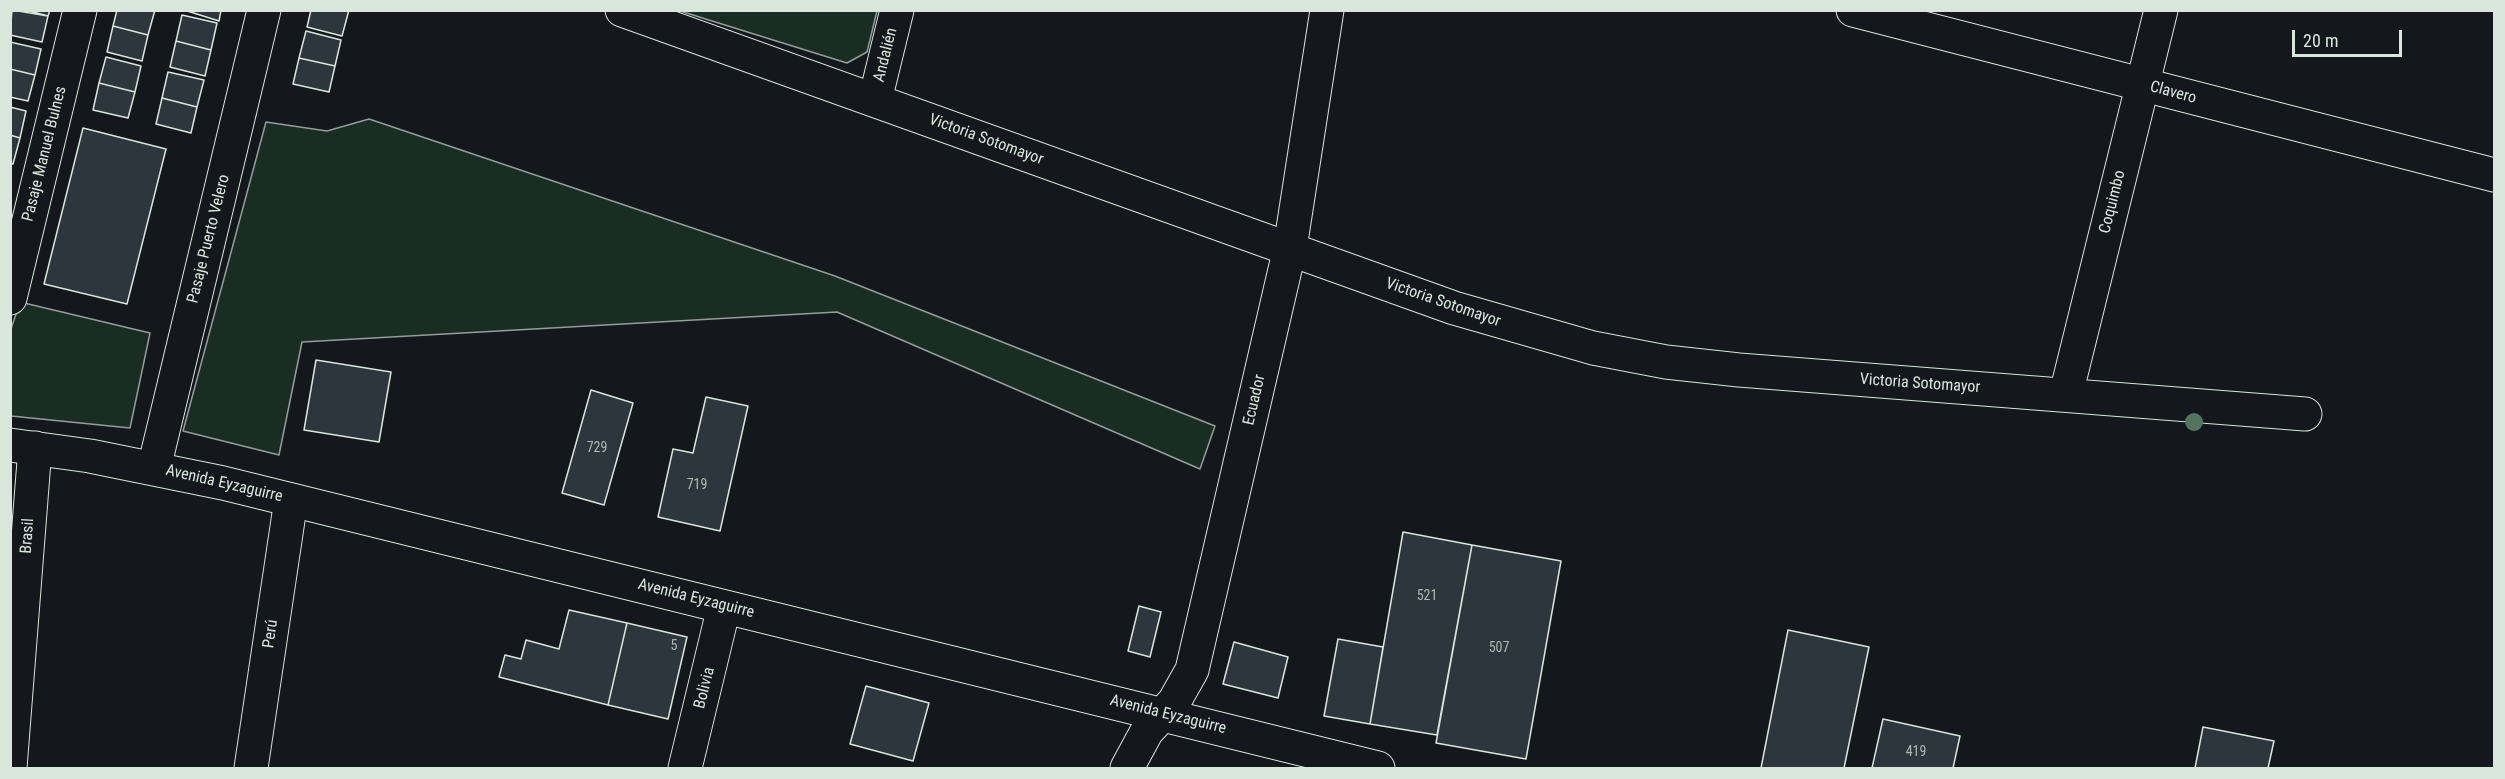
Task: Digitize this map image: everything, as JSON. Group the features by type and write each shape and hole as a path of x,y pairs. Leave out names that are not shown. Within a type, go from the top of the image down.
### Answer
{"street":[{"name":"Pasaje Manuel Bulnes","path":"10,298 81,10"},
{"name":"Pasaje Puerto Velero","path":"154,468 264,10"},
{"name":"Victoria Sotomayor","path":"622,10 1454,308 1522,330 1645,358 1740,370 2305,414"},
{"name":"Andalién","path":"874,100 897,10"},
{"name":"Ecuador","path":"1127,768 1147,731 1184,689 1192,670 1290,248 1328,10"},
{"name":"Clavero","path":"1853,10 2494,175"},
{"name":"Coquimbo","path":"2066,394 2161,10"},
{"name":"Avenida Eyzaguirre","path":"22,446 154,468 291,500 1378,768"},
{"name":"Brasil","path":"10,768 22,446"},
{"name":"Perú","path":"251,768 291,500"},
{"name":"Bolivia","path":"685,768 724,607"}],"green space":[{"path":"680,11 877,11 867,52 847,63"},
{"path":"369,119 835,276 1215,426 1200,469 837,312 302,342 279,455 183,431 266,122 327,131"},
{"path":"20,302 150,333 130,428 11,416 11,329"}],"building":[{"path":"12,10 48,16 42,42 10,35"},
{"path":"26,10 50,10 48,16"},
{"path":"117,10 155,10 148,35 113,26"},
{"path":"184,10 221,10 219,21"},
{"path":"311,10 349,10 342,36 307,27"},
{"path":"182,15 217,23 211,50 176,41"},
{"path":"113,26 148,35 142,61 107,52"},
{"path":"306,31 341,40 335,66 299,58"},
{"path":"176,41 211,50 205,76 170,67"},
{"path":"10,42 41,49 35,75 10,69"},
{"path":"106,57 141,66 135,92 99,83"},
{"path":"299,58 335,66 329,92 293,84"},
{"path":"10,69 35,75 28,101 10,97"},
{"path":"168,72 204,80 197,107 162,98"},
{"path":"99,83 135,92 128,118 93,110"},
{"path":"162,98 197,107 191,133 156,124"},
{"path":"10,107 26,111 20,138 10,135"},
{"path":"83,128 166,149 127,304 44,284"},
{"path":"10,135 20,138 13,164 10,163"},
{"path":"316,360 391,372 379,442 304,430"},
{"path":"591,390 633,403 604,505 562,493"},
{"path":"706,397 748,406 720,531 658,517 673,449 693,453"},
{"path":"1403,532 1472,545 1437,735 1370,724"},
{"path":"1472,545 1561,561 1526,759 1436,743"},
{"path":"1139,606 1161,612 1150,657 1128,651"},
{"path":"569,610 627,623 608,705 499,677 505,655 521,659 526,640 559,649"},
{"path":"627,623 687,637 668,719 608,705"},
{"path":"1788,630 1869,647 1844,768 1761,768"},
{"path":"1338,639 1383,647 1370,724 1324,716"},
{"path":"1234,642 1288,657 1278,698 1223,684"},
{"path":"866,686 929,703 913,761 850,744"},
{"path":"1883,719 1960,736 1953,768 1872,768"},
{"path":"2203,727 2274,741 2268,768 2195,768"}]}
